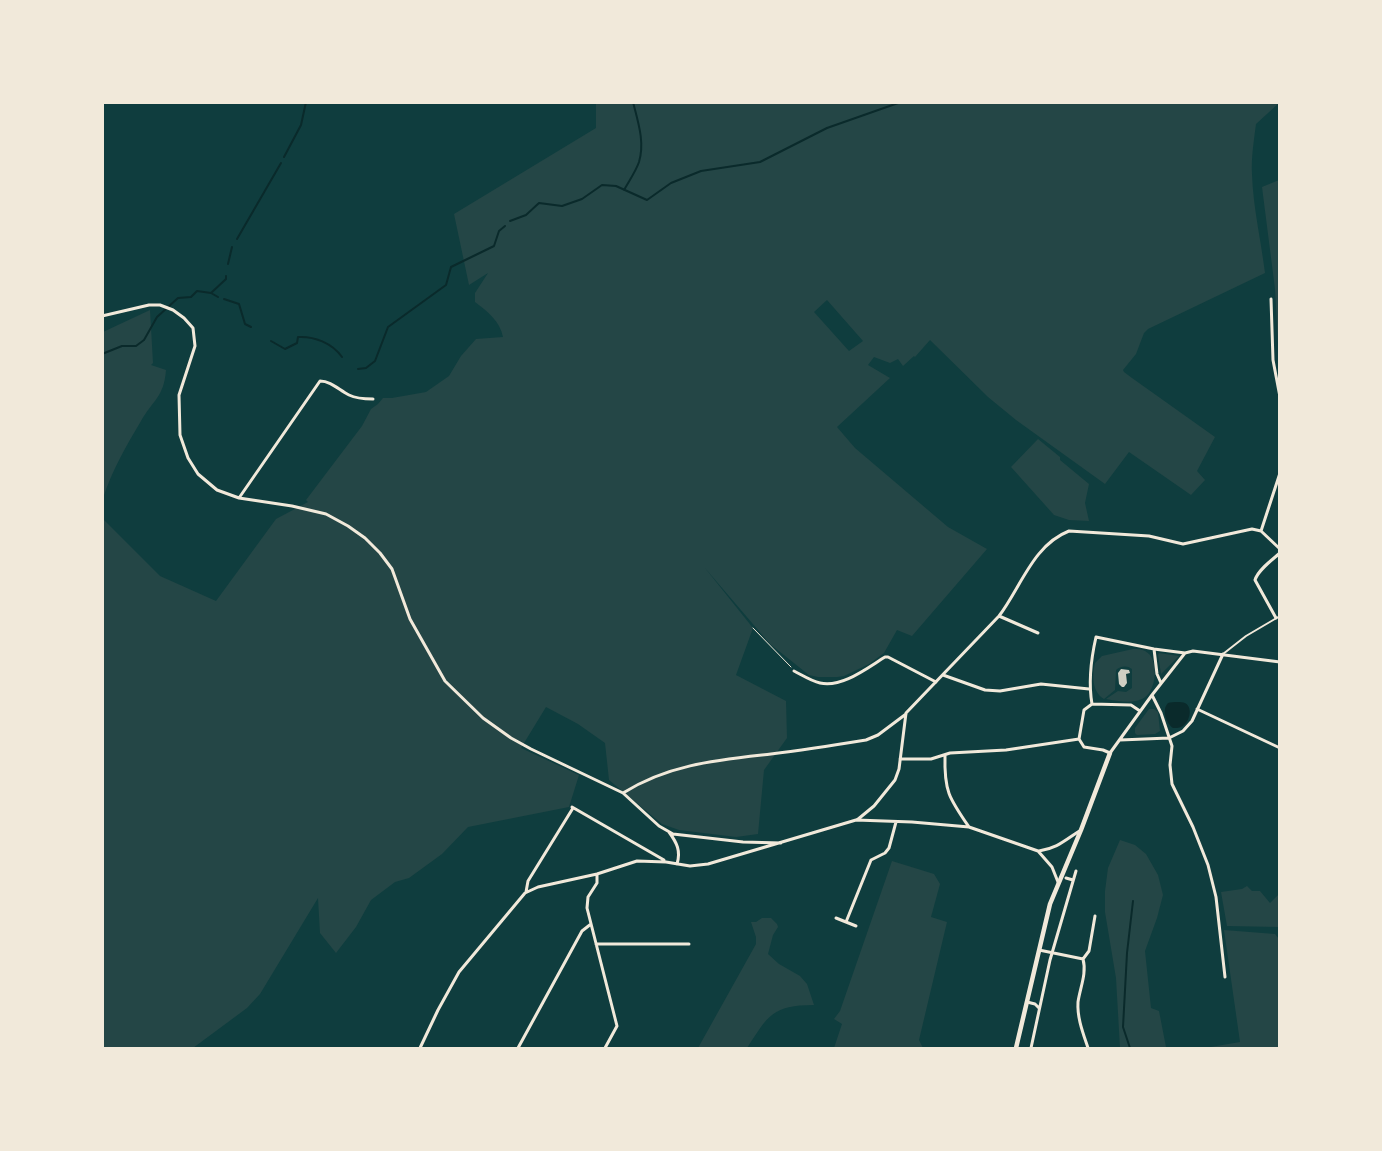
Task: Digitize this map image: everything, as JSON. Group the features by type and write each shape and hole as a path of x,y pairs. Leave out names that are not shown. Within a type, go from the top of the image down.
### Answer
{"street":[{"path":"1271,299 1273,360 1280,396"},
{"path":"102,316 149,305 160,305 171,309 184,318 193,328 196,346 179,395 180,435 188,458 198,474 217,490 239,498 292,506 326,514 365,538 392,569 410,619 445,681 483,718 524,745 623,793 659,826 669,832 711,839 781,843"},
{"path":"239,498 320,381 326,381 350,396 373,400"},
{"path":"1260,531 1280,472"},
{"path":"623,793 639,783 674,770 725,758 769,754 866,740 878,735 906,713 999,616 1032,562 1053,540 1069,531 1149,536 1183,544 1248,530 1260,531 1280,548"},
{"path":"1275,544 1280,542"},
{"path":"1278,617 1254,580 1261,570 1280,553"},
{"path":"999,616 1038,633"},
{"path":"1092,704 1089,689 1091,658 1096,637 1154,649 1185,653 1193,650 1280,662"},
{"path":"1154,649 1157,674 1161,683"},
{"path":"1016,1048 1050,904 1110,753 1185,653"},
{"path":"1120,740 1168,738 1183,731 1192,721 1223,654"},
{"path":"794,671 820,683 835,683 857,674 888,657 936,682"},
{"path":"943,675 986,690 1000,691 1041,684 1089,689"},
{"path":"1152,695 1161,713 1172,746 1170,765 1172,784 1193,827 1208,866 1216,897 1225,977"},
{"path":"1110,753 1084,747 1079,739 1084,710 1092,704 1131,705 1140,711"},
{"path":"1197,709 1280,748"},
{"path":"420,1048 459,972 526,893 538,887 597,874 637,861 666,862 690,866 708,864 856,820 870,810 887,792 895,780 900,759 906,713"},
{"path":"900,759 932,759 958,752 1006,750 1079,739"},
{"path":"945,755 945,784 948,793 969,828"},
{"path":"526,893 528,881 572,808 666,862"},
{"path":"856,820 912,822 969,828 1038,851 1052,849 1063,844 1081,830"},
{"path":"846,922 871,860 885,853 889,848 896,822"},
{"path":"669,832 679,850 677,864"},
{"path":"1038,851 1052,867 1058,882"},
{"path":"1031,1048 1052,953 1076,871"},
{"path":"597,874 597,883 588,897 587,903 617,1026 605,1048"},
{"path":"1066,878 1073,880"},
{"path":"1088,1048 1081,1028 1078,1003 1084,969 1083,959 1089,951 1095,916"},
{"path":"836,918 856,926"},
{"path":"518,1048 582,931 591,924"},
{"path":"596,944 689,944"},
{"path":"1038,950 1083,959"},
{"path":"1026,1002 1035,1004 1040,1008"}],"lane":[{"path":"1223,654 1246,636 1278,617"}],"path":[{"path":"754,628 794,671"}],"shaded area":[{"path":"596,103 1279,103 1256,124 1252,155 1254,199 1265,273 1148,329 1144,333 1136,354 1123,370 1215,437 1197,471 1205,480 1191,495 1129,452 1105,484 1016,420 988,397 930,340 915,357 903,366 898,359 890,363 874,357 868,365 890,378 837,427 855,448 948,527 987,549 912,636 897,630 884,653 869,664 844,676 837,677 809,675 770,644 705,568 753,628 736,675 786,701 787,738 764,770 758,834 736,837 679,830 662,824 609,780 605,743 578,724 546,707 521,748 579,775 569,807 468,827 442,854 409,878 395,882 371,900 356,927 336,953 320,933 318,898 260,994 247,1008 193,1048 103,1048 102,518 160,576 216,601 276,519 308,502 306,500 362,426 371,409 383,398 426,392 449,376 461,356 476,339 503,337 496,321 475,302 475,293 488,273 469,285 454,214 596,128","holes":["827,300 863,341 849,351 814,312"]},
{"path":"1279,180 1279,362 1275,289 1262,187"},
{"path":"150,310 153,363 151,365 166,370 165,379 157,398 145,414 120,459 103,498 103,332"},
{"path":"1038,439 1089,484 1085,503 1089,521 1069,520 1054,515 1011,467"},
{"path":"1133,649 1145,651 1153,661 1155,675 1151,690 1147,696 1134,701 1124,702 1106,699 1118,691 1126,692 1132,688 1132,669 1122,667 1116,670 1115,690 1104,699 1095,688 1093,673 1095,663 1102,656"},
{"path":"1159,653 1179,656 1161,674 1158,655"},
{"path":"1177,702 1188,705 1190,712 1184,725 1179,728 1173,728 1167,720 1165,709 1168,703"},
{"path":"1149,709 1154,709 1158,712 1160,731 1155,734 1137,735 1135,728"},
{"path":"1120,840 1135,845 1146,854 1158,875 1163,895 1145,951 1151,1008 1159,1011 1166,1047 1182,1048 1120,1048 1116,978 1105,912 1105,891 1108,868"},
{"path":"892,861 934,874 940,884 931,917 947,922 919,1040 923,1048 834,1048 842,1024 834,1019 840,1011"},
{"path":"1247,886 1252,891 1260,891 1270,903 1279,894 1279,927 1227,926 1221,892 1242,889"},
{"path":"762,918 771,918 778,927 773,935 768,954 779,964 800,976 807,984 814,1005 789,1007 773,1014 766,1020 747,1048 698,1048 756,944 756,937 751,922 756,922"},
{"path":"1224,930 1275,934 1279,939 1279,1048 1205,1048 1240,1042"}],"building":[{"path":"1121,669 1129,670 1130,673 1126,674 1127,683 1124,687 1119,684 1118,673"}],"waterway":[{"path":"284,157 301,125 306,102"},
{"path":"624,190 636,169 641,154 640,132 633,102"},
{"path":"510,221 526,215 539,203 562,206 582,199 602,185 616,186 647,200 671,183 701,171 760,162 827,128 901,102"},
{"path":"237,239 281,163"},
{"path":"358,369 366,368 375,361 388,327 446,285 451,267 494,246 499,231 505,226"},
{"path":"228,264 232,247"},
{"path":"211,293 226,279 226,276"},
{"path":"102,354 122,346 136,346 144,340 157,317 178,298 191,297 197,291 211,293 218,297"},
{"path":"224,299 239,304 245,324 251,327"},
{"path":"271,341 285,349 297,343 298,337 310,338 328,344 342,357"},
{"path":"1130,1048 1123,1027 1127,953 1133,901"}]}
